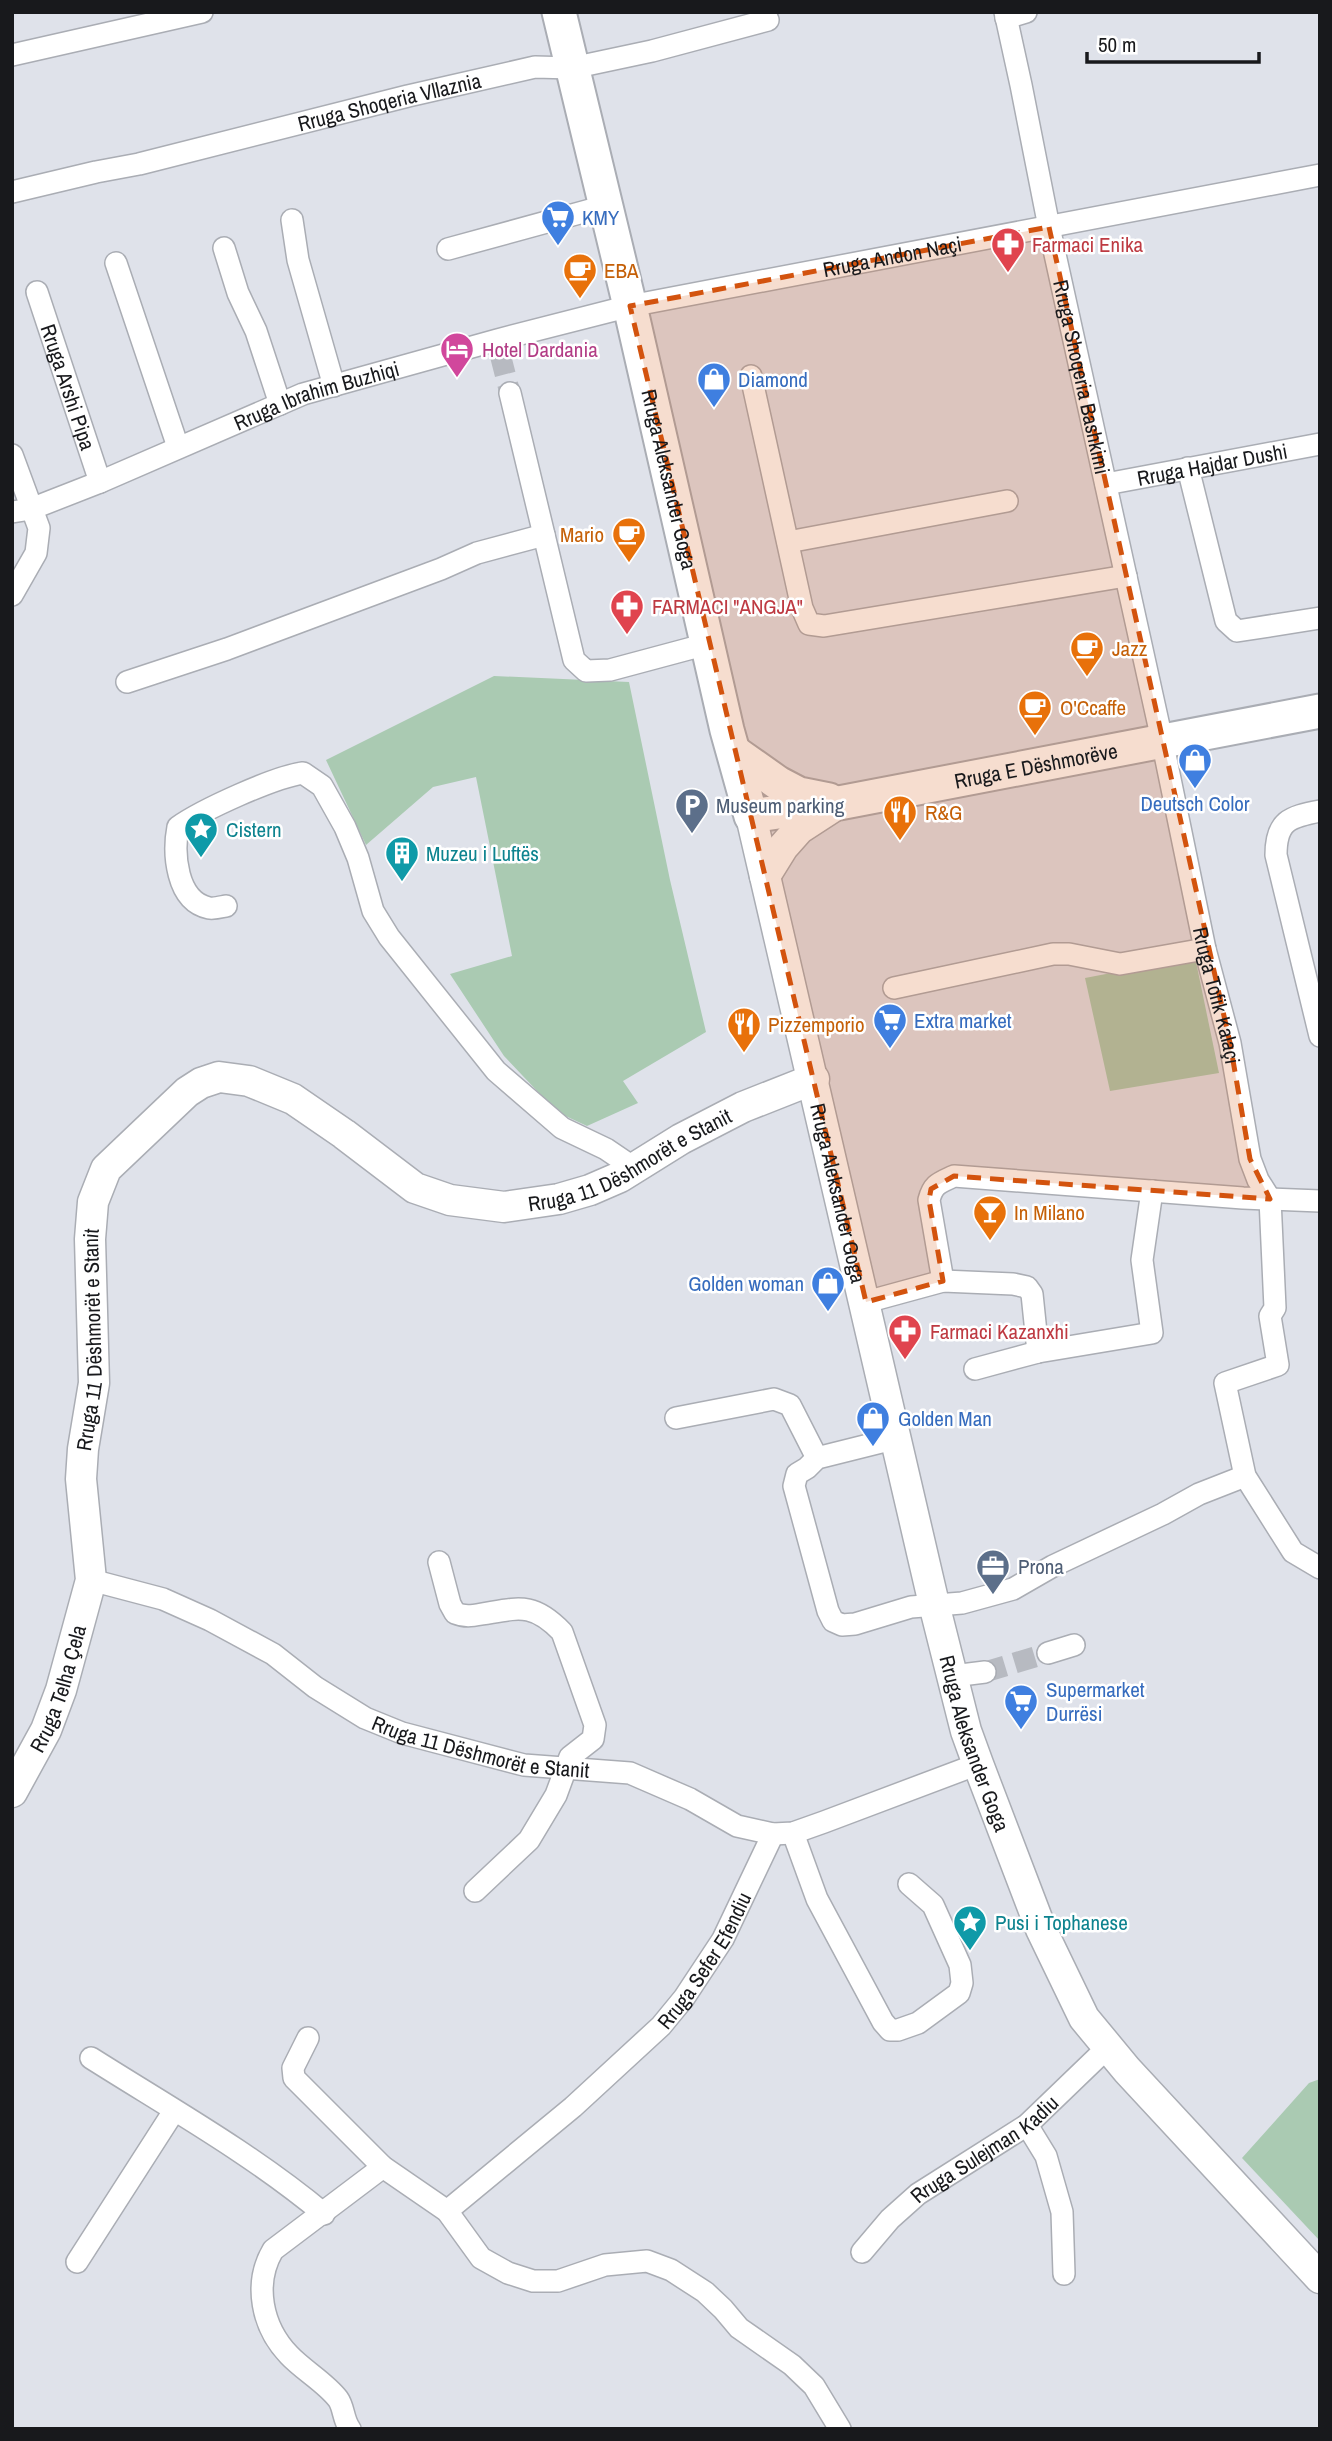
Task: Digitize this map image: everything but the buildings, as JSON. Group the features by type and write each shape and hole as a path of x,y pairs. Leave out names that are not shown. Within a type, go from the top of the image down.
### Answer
{"main road":[{"name":"Rruga Aleksander Goga","path":"559,12 814,1079 934,1604 966,1731 1016,1866 1062,1975 1084,2018 1320,2278"},
{"name":"Rruga E Dëshmorëve","path":"751,816 839,803 1320,710"},
{"path":"734,752 778,783 799,793 839,803"},
{"path":"765,876 783,847 799,829 839,803"},
{"name":"Rruga 11 Dëshmorët e Stanit","path":"91,1580 81,1479 83,1448 94,1383 90,1239 93,1202 106,1169 187,1092 201,1083 219,1077 249,1081 293,1099 415,1188 450,1200 504,1207 559,1199 590,1190 620,1177 681,1139 743,1107 814,1079"},
{"name":"Rruga Telha Çela","path":"12,1791 46,1730 91,1580"}],"street":[{"path":"12,55 75,43 202,12"},
{"name":"Rruga Shoqeria Bashkimi","path":"1012,14 1025,108 1049,227 1162,740"},
{"name":"Rruga Shoqeria Vllaznia","path":"12,192 139,164 535,66 572,68 652,51 768,20"},
{"name":"Rruga Andon Naçi","path":"630,306 1320,176"},
{"path":"448,249 605,206"},
{"path":"292,220 298,260 334,386"},
{"path":"224,248 280,404"},
{"path":"116,263 178,447"},
{"name":"Rruga Arshi Pipa","path":"37,292 100,482"},
{"name":"Rruga Ibrahim Buzhiqi","path":"22,510 100,482 303,394 498,347 630,306"},
{"path":"751,376 802,608 809,624 824,626 1126,576"},
{"path":"510,393 574,660 586,671 610,670 708,644"},
{"name":"Rruga Hajdar Dushi","path":"1106,484 1320,444"},
{"path":"12,455 22,510 38,528 36,553 12,595"},
{"path":"1188,468 1226,621 1237,631 1320,618"},
{"path":"788,542 1007,500"},
{"path":"127,682 227,649 477,553 544,536"},
{"name":"Rruga Tofik Kalaçi","path":"1162,740 1205,949 1230,1043 1250,1159 1258,1180 1270,1199"},
{"path":"226,906 210,908 195,901 185,887 177,870 174,846 178,827 191,818 289,775 303,774 323,786 358,858 373,911 389,937 496,1071 562,1128 606,1149 634,1168"},
{"path":"1320,811 1303,814 1285,823 1276,837 1276,855 1320,1036"},
{"path":"894,988 1053,954 1069,954 1120,964 1205,949"},
{"path":"943,1281 929,1200 931,1189 954,1176 1320,1201"},
{"path":"975,1369 1038,1353 1152,1333 1142,1260 1152,1191"},
{"path":"1270,1199 1275,1308 1270,1317 1278,1365 1225,1383 1245,1476 1293,1552 1320,1568"},
{"path":"866,1302 943,1281 1027,1287 1032,1294 1038,1353"},
{"path":"676,1418 774,1399 783,1401 790,1405 817,1458"},
{"path":"897,1438 817,1458 797,1474 794,1486 828,1611 833,1621 842,1625 855,1624 911,1607 962,1603 1013,1589 1053,1566 1199,1494 1245,1476"},
{"path":"439,1562 455,1613 464,1617 519,1608 530,1609 553,1622 562,1632 595,1726 593,1739 570,1757 556,1795 528,1840 475,1891"},
{"name":"Rruga 11 Dëshmorët e Stanit","path":"91,1580 163,1599 209,1620 273,1654 315,1687 365,1718 390,1728 524,1765 630,1773 690,1799 737,1826 783,1833"},
{"path":"1048,1653 1073,1645"},
{"path":"953,1676 985,1672"},
{"path":"909,1884 933,1905 960,1965 962,1983 959,1993 918,2023 898,2030 890,2029 883,2022 783,1833 978,1764"},
{"name":"Rruga Sefer Efendiu","path":"447,2211 573,2107 661,2026 684,1998 723,1939 783,1833"},
{"path":"308,2038 293,2068 295,2078 383,2167 447,2211 481,2258 508,2273 533,2281 558,2281 605,2265 647,2261 671,2270 705,2292 739,2328 792,2365 807,2379 840,2429"},
{"name":"Rruga Sulejman Kadiu","path":"862,2252 890,2219 918,2194 1027,2125 1108,2047"},
{"path":"91,2058 253,2161 324,2214"},
{"path":"77,2262 174,2111"},
{"path":"1027,2125 1046,2156 1062,2212 1064,2274"},
{"path":"350,2429 339,2400 289,2355 278,2343 268,2325 262,2305 264,2274 266,2262 273,2250 383,2167"}],"highlighted area":[{"path":"1049,227 1230,1043 1250,1159 1270,1199 954,1176 931,1189 929,1200 943,1281 866,1302 630,306"}],"green space":[{"path":"494,676 629,682 670,880 706,1032 623,1081 638,1103 587,1126 557,1112 504,1056 450,974 512,956 476,777 433,787 366,845 326,760"},
{"path":"1195,957 1219,1073 1110,1091 1085,978"},
{"path":"1320,2079 1320,2241 1242,2158 1309,2083"}],"tunnel":[{"path":"500,354 510,393"},
{"path":"985,1672 1048,1653"}],"place":[{"name":"KMY","path":"558,247"},
{"name":"Farmaci Enika","path":"1008,274"},
{"name":"EBA","path":"580,300"},
{"name":"Hotel Dardania","path":"457,379"},
{"name":"Diamond","path":"714,409"},
{"name":"Mario","path":"629,564"},
{"name":"FARMACI \"ANGJA\"","path":"627,636"},
{"name":"Jazz","path":"1087,678"},
{"name":"O'Ccaffe","path":"1035,737"},
{"name":"Deutsch Color","path":"1195,790"},
{"name":"Museum parking","path":"692,835"},
{"name":"R&G","path":"900,842"},
{"name":"Cistern","path":"201,859"},
{"name":"Muzeu i Luftës","path":"402,883"},
{"name":"Extra market","path":"890,1050"},
{"name":"Pizzemporio","path":"744,1054"},
{"name":"In Milano","path":"990,1242"},
{"name":"Golden woman","path":"828,1313"},
{"name":"Farmaci Kazanxhi","path":"905,1361"},
{"name":"Golden Man","path":"873,1448"},
{"name":"Prona","path":"993,1596"},
{"name":"Supermarket Durrësi","path":"1021,1731"},
{"name":"Pusi i Tophanese","path":"970,1952"}]}
